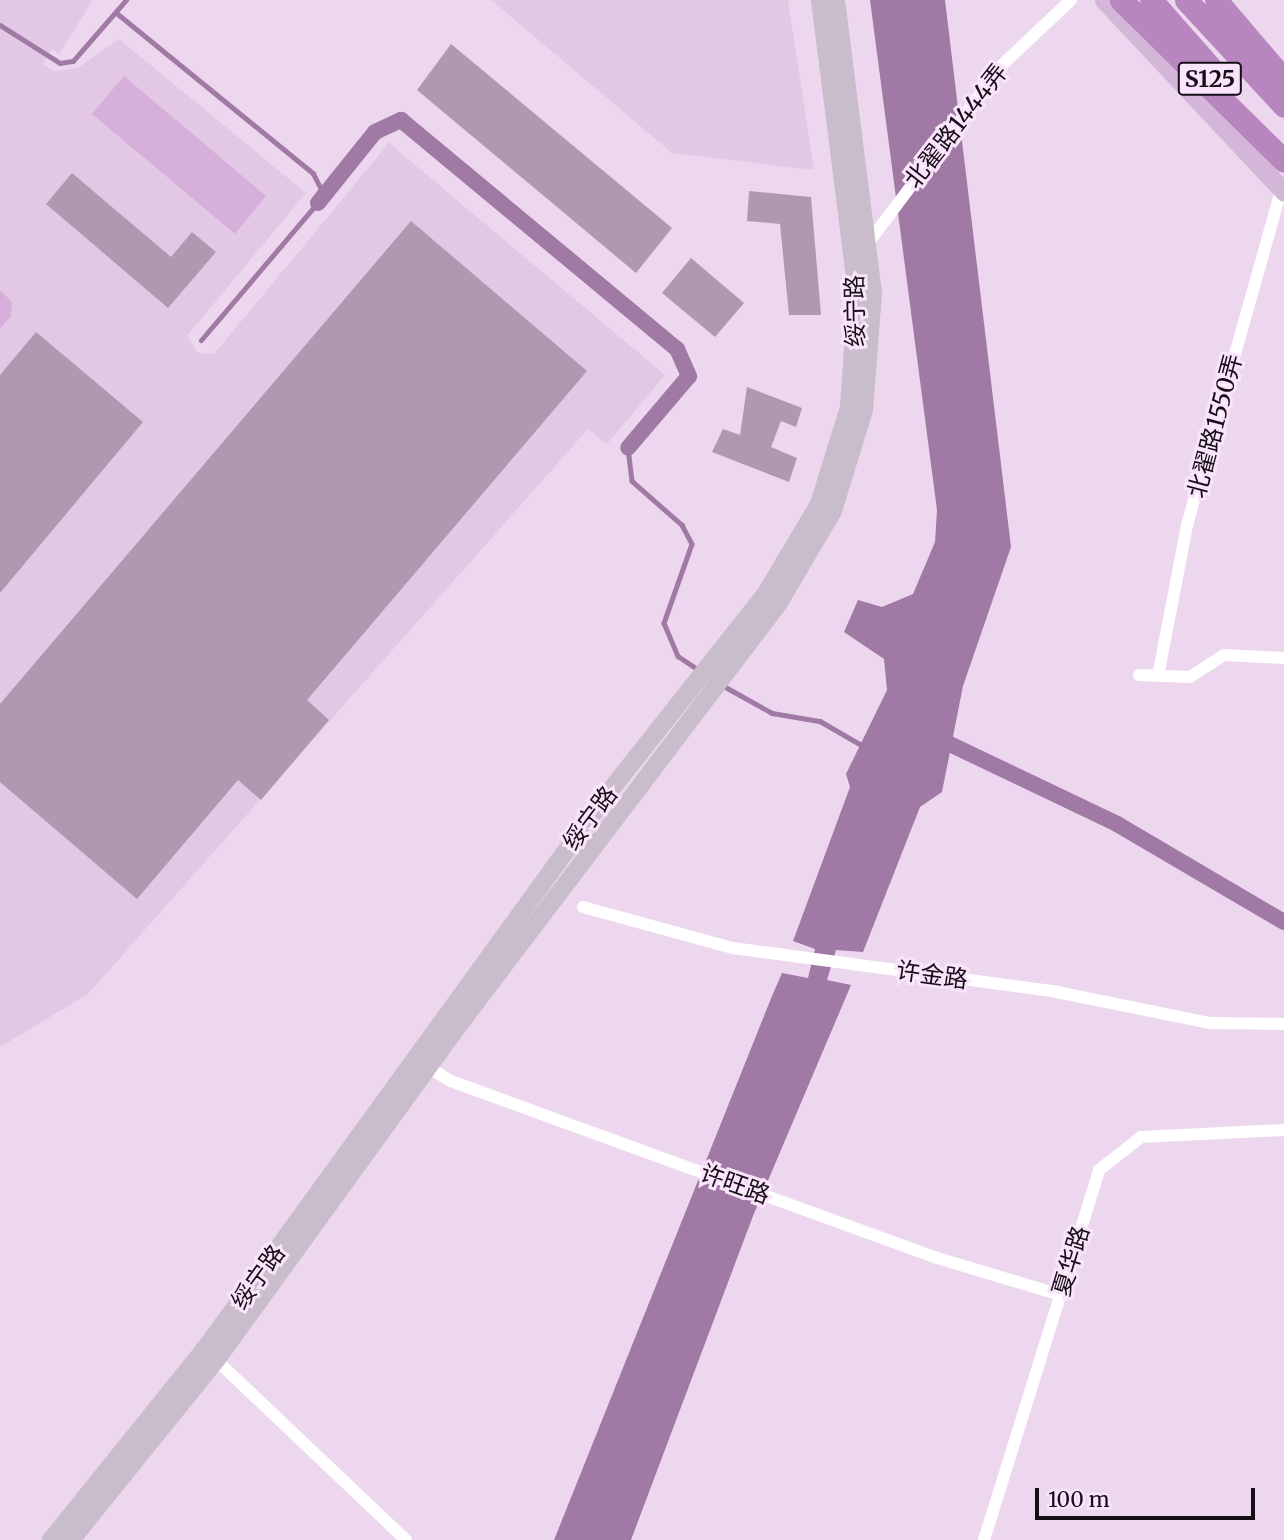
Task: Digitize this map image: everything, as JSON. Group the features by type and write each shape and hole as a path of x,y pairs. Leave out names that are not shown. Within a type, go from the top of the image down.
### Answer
{"highway":[{"path":"1121,0 1284,160"},
{"path":"1151,0 1284,148"},
{"path":"1186,0 1284,106"},
{"path":"1216,0 1284,80"}],"main road":[{"name":"绥宁路","path":"713,677 796,549 837,457 857,350 854,262 820,0"},
{"name":"绥宁路","path":"71,1540 211,1355 422,1063 605,797 688,710 810,556 852,461 872,351 867,245 836,0"},
{"path":"1104,0 1283,187"},
{"name":"S125","path":"1137,0 1284,160"},
{"name":"S125","path":"1201,0 1284,96"},
{"name":"绥宁路","path":"51,1540 211,1355"}],"street":[{"name":"北翟路1444弄","path":"854,262 982,89 1071,0"},
{"name":"北翟路1550弄","path":"1157,676 1185,533 1283,187"},
{"path":"1139,675 1190,677 1224,655 1284,658"},
{"name":"许金路","path":"583,907 704,943 1057,992 1210,1023 1284,1024"},
{"name":"许旺路","path":"422,1063 692,1169 1061,1295"},
{"name":"夏华路","path":"984,1540 1100,1170 1126,1143 1284,1130"},
{"path":"211,1355 407,1540"}],"shaded area":[{"path":"0,0 93,0 59,54 52,49 43,64 54,71 78,68 119,39 306,193 187,336 198,353 214,354 389,143 665,375 607,444 588,429 88,994 0,1047"},
{"path":"491,0 788,0 814,170 672,153"},
{"path":"870,0 945,0 1011,547 963,686 942,792 920,807 863,952 836,950 827,980 851,985 753,1216 631,1540 554,1540 782,973 808,978 815,949 793,941 850,787 846,774 887,690 884,659 844,632 858,600 882,607 913,594 935,542 937,510"},
{"path":"124,76 266,196 235,234 92,114"},
{"path":"0,290 12,302 11,316 0,329"}],"building":[{"path":"451,44 672,228 636,273 417,90"},
{"path":"72,173 171,257 192,232 216,252 168,308 46,204"},
{"path":"749,191 811,197 821,315 789,315 780,224 747,221"},
{"path":"411,221 587,371 307,700 329,720 261,800 238,780 137,899 0,782 0,704"},
{"path":"691,258 744,303 715,337 662,293"},
{"path":"36,332 143,422 0,593 0,375"},
{"path":"747,387 802,408 796,427 781,421 771,447 797,458 789,482 712,452 723,429 740,435"}],"waterway":[{"path":"0,25 60,63 73,61 126,0"},
{"path":"118,14 313,173 321,188 318,203 202,340"},
{"path":"318,203 375,132 401,120 677,349 689,376 628,448"},
{"path":"628,448 632,481 682,525 692,544 664,623 678,656 700,671"},
{"path":"722,685 772,713 820,721 865,747"},
{"path":"935,737 1117,824 1284,922"}]}
